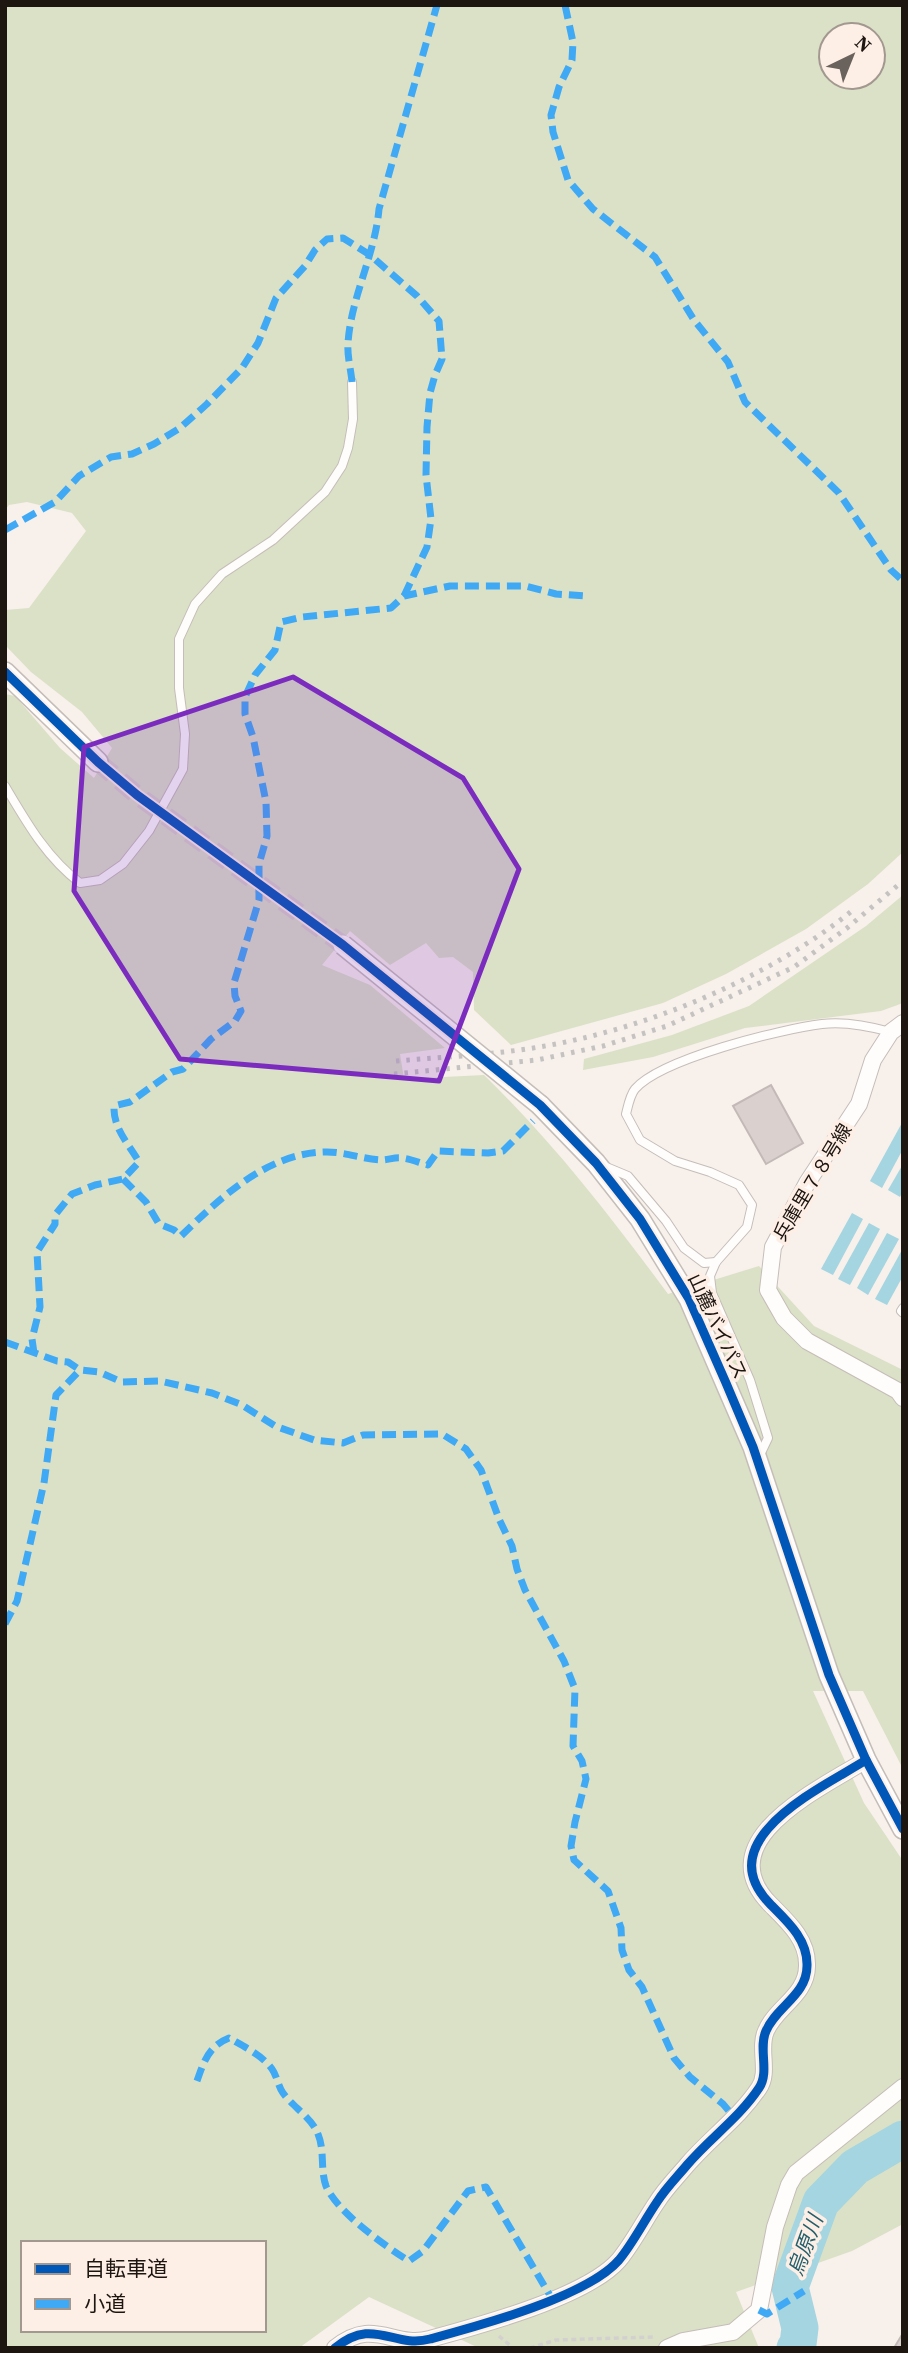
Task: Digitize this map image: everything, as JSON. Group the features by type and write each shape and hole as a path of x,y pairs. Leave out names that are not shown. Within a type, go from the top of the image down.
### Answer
{"street":[{"path":"10,680 98,762"},
{"name":"山麓バイパス","path":"343,945 540,1105 596,1163 640,1219 689,1299 757,1460 829,1675 866,1760 903,1829"},
{"name":"兵庫里７８号線","path":"897,1027 873,1060 859,1104 807,1183 773,1247 768,1290 784,1318 807,1340 898,1391 903,1398"},
{"path":"335,2348 346,2339 374,2332 416,2343 487,2323 533,2308 597,2278 618,2260 659,2198 690,2162 735,2118 762,2085 763,2038 769,2024 803,1986 808,1968 806,1948 791,1925 760,1894 752,1874 753,1857 760,1836 775,1818 793,1808 810,1793 866,1760"},
{"path":"667,2348 683,2341 733,2332 759,2310 775,2227 789,2185 796,2173 903,2088"}],"lane":[{"path":"5,786 44,849 61,869 80,883 100,880 123,864 149,831 183,769 185,734 178,688 179,639 195,604 222,574 273,540 325,492 342,466 348,448 353,419 352,382"},
{"path":"757,1460 768,1438 750,1380 712,1293 710,1276 716,1262 747,1227 752,1205 739,1185 675,1161 639,1140 626,1114 633,1091 652,1075 727,1045 823,1024 897,1027"},
{"path":"596,1163 628,1176 666,1221 684,1248 704,1263 716,1262"}],"path":[{"path":"530,2348 556,2340 592,2338 676,2337 683,2341"}],"highlighted area":[{"path":"293,677 463,778 519,869 439,1081 180,1059 74,891 84,747"}],"green space":[{"path":"5,5 903,5 903,852 868,884 806,929 726,974 663,1003 511,1045 474,1010 473,972 453,957 439,958 426,943 390,965 350,931 322,965 370,985 445,1048 400,1054 404,1079 484,1075 534,1127 580,1181 668,1294 759,1266 814,1326 903,1370 903,1769 863,1691 813,1691 864,1803 903,1861 903,2224 852,2251 736,2292 759,2348 479,2348 369,2297 299,2348 5,2348 5,694 15,696 60,748 94,778 112,748 82,712 31,672 5,645 5,610 29,608 86,531 72,513 27,502 9,505 5,510"},
{"path":"903,895 903,1003 881,1011 745,1028 653,1057 583,1070 584,1059 672,1035 749,1006 866,926"}],"water":[{"path":"903,1121 903,1149 882,1188 870,1181"},
{"path":"903,1164 903,1191 900,1197 888,1190"},
{"path":"852,1213 863,1219 833,1275 821,1269"},
{"path":"869,1223 880,1229 850,1285 838,1279"},
{"path":"887,1233 899,1239 868,1295 857,1288"},
{"path":"903,1248 903,1276 887,1305 875,1299"}],"building":[{"path":"771,1085 803,1143 766,1164 733,1106"},
{"path":"903,2333 903,2348 894,2348"}],"waterway":[{"name":"烏原川","path":"795,2348 800,2328 790,2287 821,2202 855,2167 903,2139"}],"tunnel":[{"path":"98,762 137,795 343,945"}],"railway":[{"path":"394,1074 537,1060 603,1046 667,1026 794,967 847,928 903,881"},
{"path":"396,1061 521,1050 621,1028 704,998 745,979 784,958 853,910"}],"marked path":[{"path":"352,382 348,348 350,326 373,243 379,209 437,5"},
{"path":"565,5 573,42 572,60 559,87 551,115 553,132 568,180 593,209 655,257 694,320 728,362 745,402 839,493 891,570 903,581"},
{"path":"5,530 55,502 79,476 111,457 132,454 180,428 242,368 258,343 276,298 305,266 315,250 327,239 343,238 370,255 417,296 439,321 442,359 430,393 427,427 426,475 431,519 427,547 404,596"},
{"path":"34,1353 32,1339 40,1307 37,1252 55,1224 55,1215 72,1194 95,1185 123,1179 139,1162 122,1136 116,1122 114,1106 130,1102 172,1072 183,1069 211,1039 235,1021 241,1011 235,996 234,983 259,900 259,864 267,836 266,802 253,737 245,714 245,697 255,675 275,650 281,622 302,617 391,608 404,596 450,586 525,586 556,594 586,596"},
{"path":"123,1179 146,1202 159,1224 181,1236 246,1180 285,1160 305,1154 327,1152 381,1160 402,1158 428,1165 438,1151 503,1151 533,1121"},
{"path":"5,1342 57,1361 68,1362 80,1370 99,1372 122,1382 160,1381 212,1393 242,1405 275,1426 314,1440 343,1443 363,1435 442,1434 466,1449 481,1470 512,1546 525,1590 564,1661 575,1689 573,1746 582,1761 586,1779 571,1846 574,1860 608,1891 621,1928 622,1950 629,1970 642,1987 674,2058 690,2077 723,2104 735,2118"},
{"path":"5,1624 17,1601 44,1483 56,1395 80,1370"},
{"path":"197,2081 212,2050 229,2038 263,2059 274,2072 283,2093 315,2128 321,2147 324,2180 332,2196 363,2228 409,2261 423,2251 468,2191 486,2187 552,2299"},
{"path":"759,2310 767,2314 804,2291"}],"cycle path":[{"path":"5,672 98,762 137,795 343,945 540,1105 596,1163 640,1219 689,1299 726,1383 753,1447 829,1675 866,1760 903,1829"},
{"path":"335,2348 361,2335 383,2335 417,2341 502,2318 583,2286 619,2260 667,2188 743,2109 759,2088 764,2075 763,2045 766,2031 797,1993 806,1976 806,1957 801,1940 771,1905 755,1881 752,1859 761,1838 799,1801 866,1760"}]}
